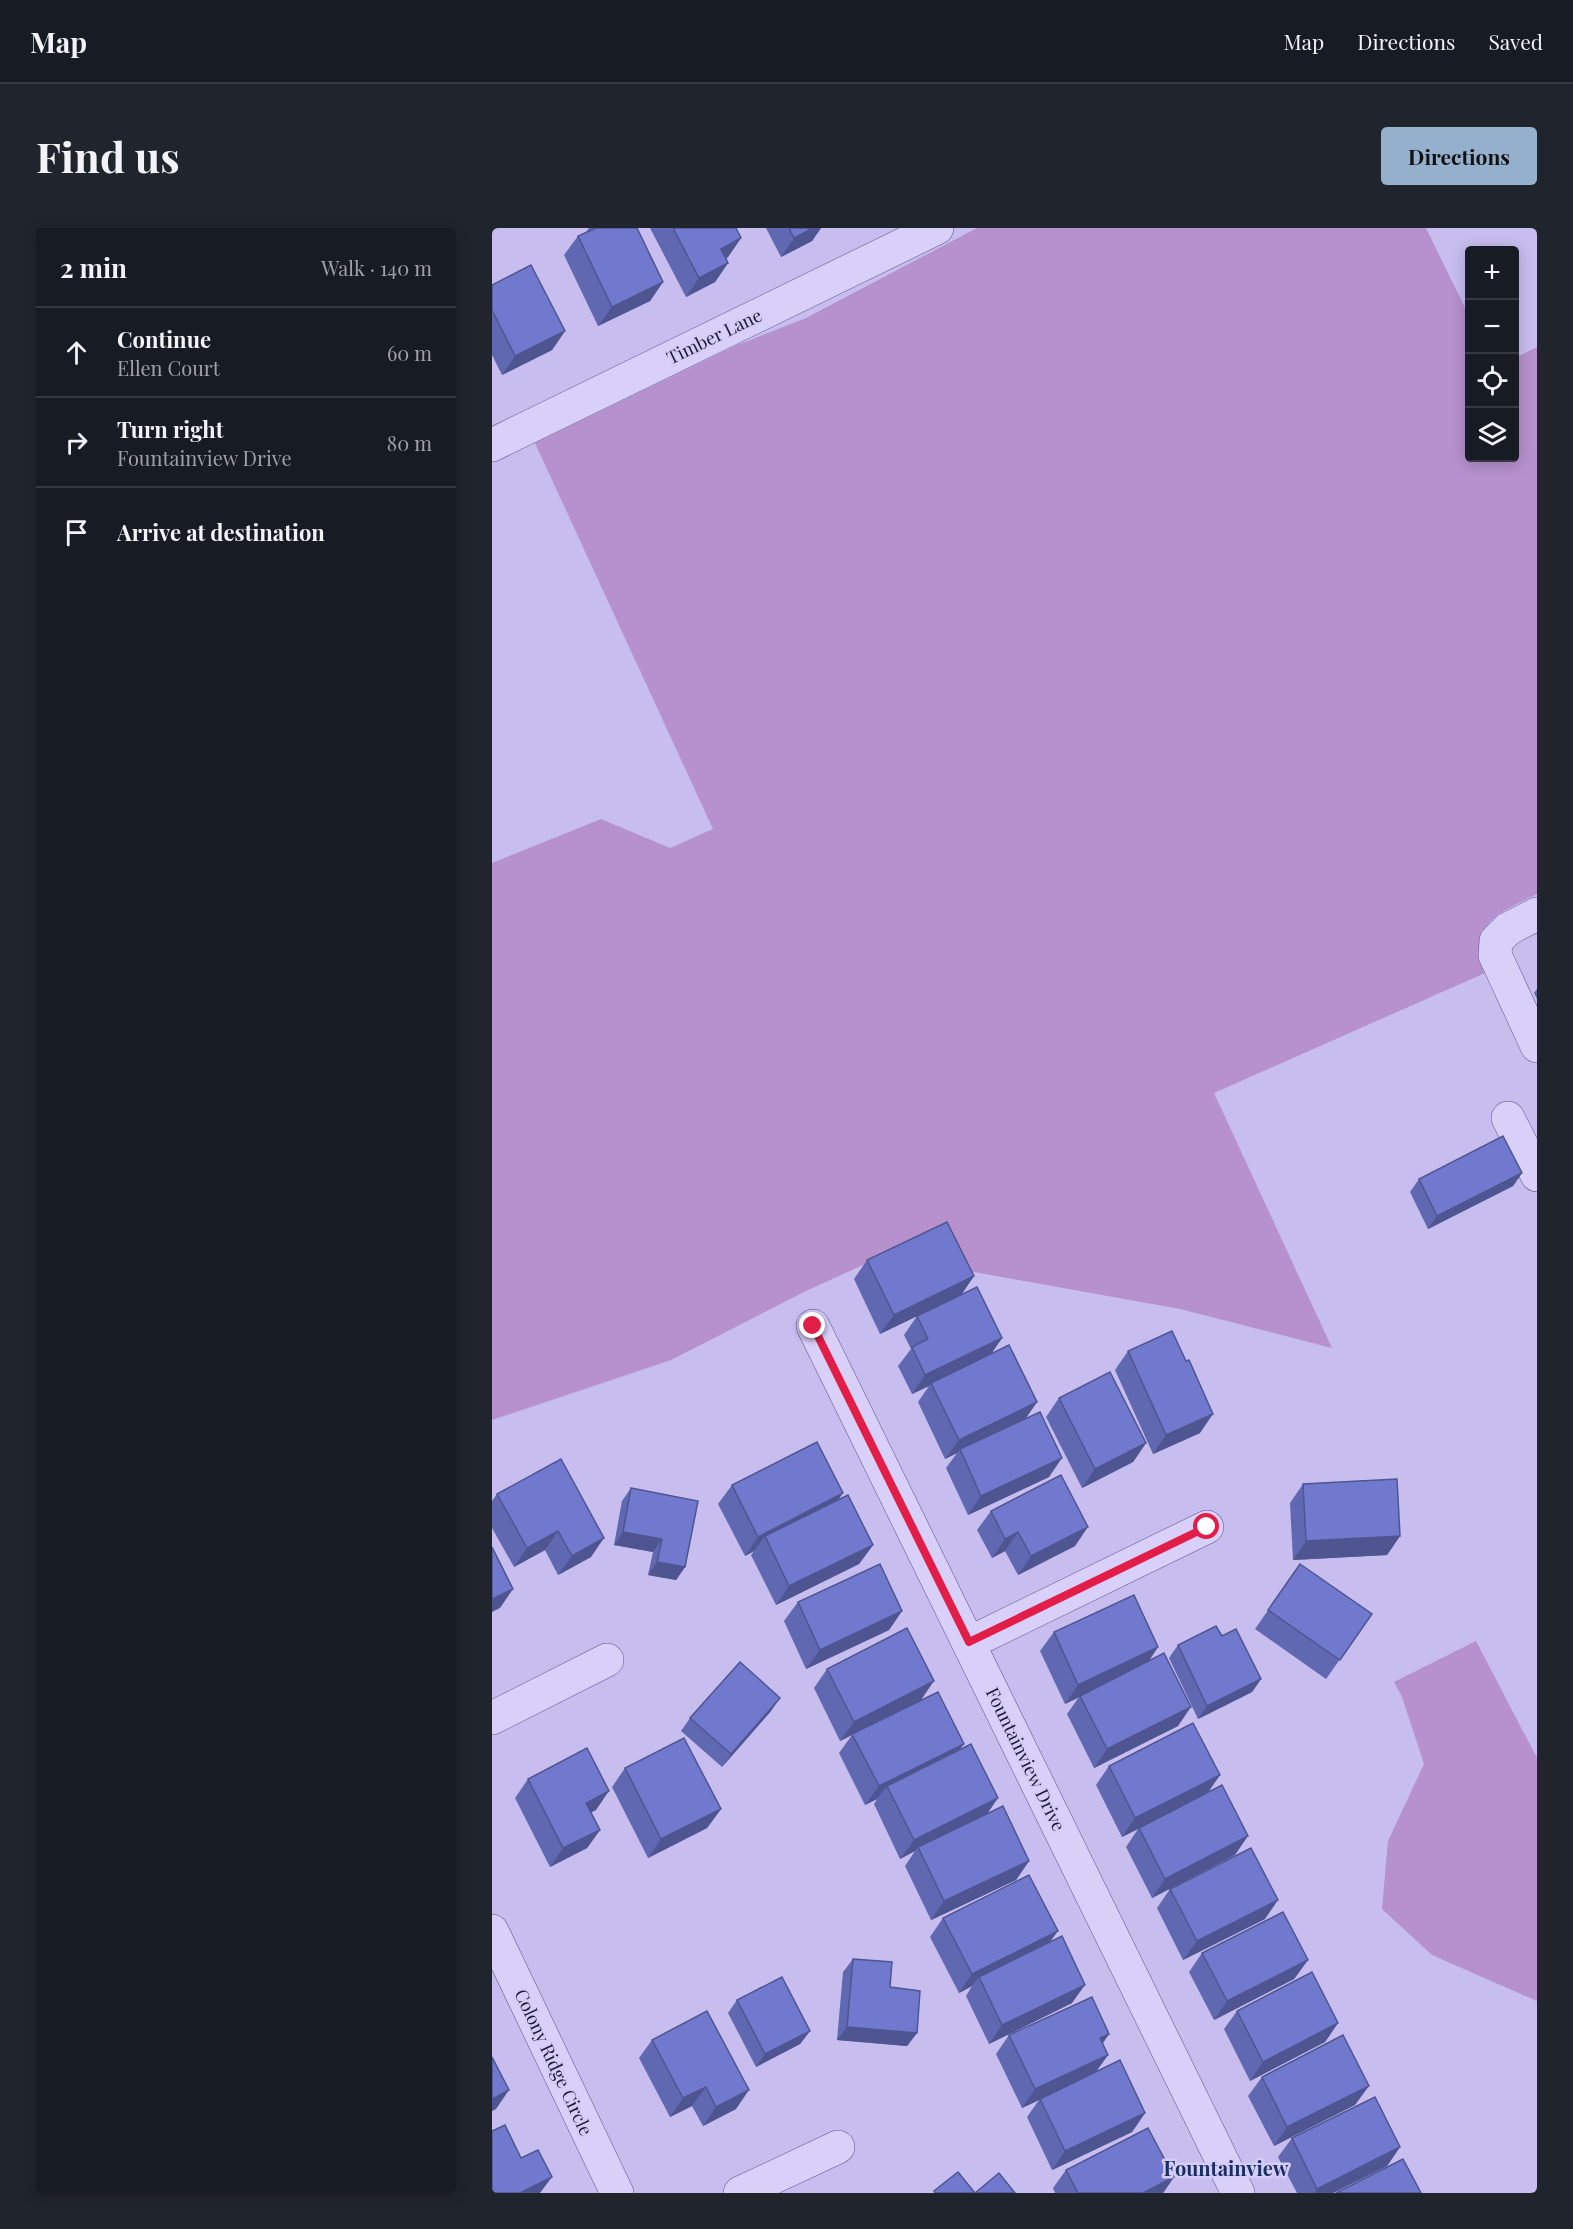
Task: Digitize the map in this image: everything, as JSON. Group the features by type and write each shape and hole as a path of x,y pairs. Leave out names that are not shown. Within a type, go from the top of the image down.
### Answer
{"street":[{"name":"Timber Lane","path":"492,445 933,229"},
{"path":"1537,914 1508,929 1496,941 1495,954 1537,1047"},
{"path":"1508,1118 1537,1175"},
{"name":"Fountainview Drive","path":"813,1326 1238,2193"},
{"path":"969,1642 1207,1527"},
{"path":"492,1718 606,1660"},
{"name":"Colony Ridge Circle","path":"492,1931 617,2193"},
{"path":"740,2193 837,2147"}],"shaded area":[{"path":"977,228 1426,228 1465,308 1465,462 1519,462 1519,356 1537,347 1537,894 1509,908 1490,922 1484,931 1481,956 1485,973 1214,1093 1332,1348 1180,1309 963,1270 940,1230 808,1290 671,1360 492,1420 492,863 601,819 670,848 713,829 535,443 735,346 806,318"},
{"path":"1476,1641 1537,1758 1537,2001 1432,1955 1382,1909 1388,1841 1424,1764 1402,1697 1394,1682"}],"building":[{"path":"596,228 637,228 663,282 612,307 578,236"},
{"path":"673,228 736,228 741,238 721,249 728,263 699,278"},
{"path":"789,228 813,228 794,238"},
{"path":"531,265 565,331 515,356 492,310 492,285"},
{"path":"1503,1136 1522,1173 1437,1216 1419,1179"},
{"path":"947,1222 974,1276 894,1315 867,1260"},
{"path":"977,1287 1002,1338 925,1375 912,1347 928,1339 917,1316"},
{"path":"1172,1331 1186,1361 1189,1360 1213,1414 1166,1435 1128,1351"},
{"path":"1009,1345 1037,1402 959,1440 931,1383"},
{"path":"1110,1372 1146,1443 1095,1469 1059,1398"},
{"path":"1040,1412 1062,1458 981,1496 960,1449"},
{"path":"817,1442 843,1493 758,1537 732,1485"},
{"path":"561,1459 604,1538 572,1556 558,1531 527,1548 497,1494"},
{"path":"1061,1475 1088,1527 1031,1556 1018,1532 1005,1539 991,1511"},
{"path":"1397,1479 1400,1536 1306,1541 1303,1484"},
{"path":"631,1488 698,1501 685,1567 657,1562 662,1539 623,1532"},
{"path":"848,1495 873,1545 789,1586 765,1536"},
{"path":"492,1547 513,1589 492,1599"},
{"path":"880,1564 902,1611 820,1650 798,1602"},
{"path":"1300,1564 1372,1614 1340,1660 1268,1610"},
{"path":"1134,1595 1158,1647 1078,1685 1054,1632"},
{"path":"1216,1626 1222,1636 1236,1629 1261,1679 1207,1706 1178,1645"},
{"path":"907,1628 934,1681 854,1722 827,1669"},
{"path":"1164,1653 1191,1707 1107,1749 1080,1696"},
{"path":"740,1662 780,1698 731,1754 690,1718"},
{"path":"938,1692 964,1744 879,1786 852,1734"},
{"path":"1193,1723 1220,1775 1135,1818 1109,1766"},
{"path":"684,1738 721,1809 661,1839 625,1768"},
{"path":"971,1744 998,1798 914,1840 887,1786"},
{"path":"587,1748 609,1791 586,1803 600,1830 563,1848 528,1779"},
{"path":"1222,1785 1248,1836 1165,1879 1139,1828"},
{"path":"1003,1806 1029,1861 944,1901 918,1847"},
{"path":"1251,1848 1278,1900 1197,1941 1170,1889"},
{"path":"1029,1875 1058,1931 972,1974 943,1918"},
{"path":"1283,1912 1308,1960 1227,2001 1202,1953"},
{"path":"1062,1936 1085,1985 1002,2025 979,1977"},
{"path":"853,1959 892,1962 890,1987 920,1991 917,2033 847,2027"},
{"path":"1312,1972 1338,2023 1263,2062 1237,2011"},
{"path":"782,1977 810,2031 765,2054 737,2000"},
{"path":"1092,1997 1109,2034 1100,2038 1108,2055 1035,2089 1009,2035"},
{"path":"707,2011 749,2090 716,2107 706,2087 683,2098 652,2040"},
{"path":"1343,2035 1369,2086 1287,2127 1262,2077"},
{"path":"492,2057 509,2090 492,2099"},
{"path":"1120,2060 1145,2113 1065,2151 1040,2099"},
{"path":"1375,2097 1400,2147 1317,2189 1292,2138"},
{"path":"505,2125 521,2158 538,2150 552,2177 520,2193 492,2193 492,2131"},
{"path":"1148,2128 1174,2177 1143,2193 1078,2193 1066,2170"},
{"path":"1403,2159 1421,2193 1336,2193"},
{"path":"958,2172 975,2193 935,2193 934,2191"},
{"path":"999,2173 1015,2193 975,2193"}],"district":[{"name":"Fountainview","path":"1226,2167"}],"route":[{"path":"813,1326 969,1642 1207,1527"}]}
